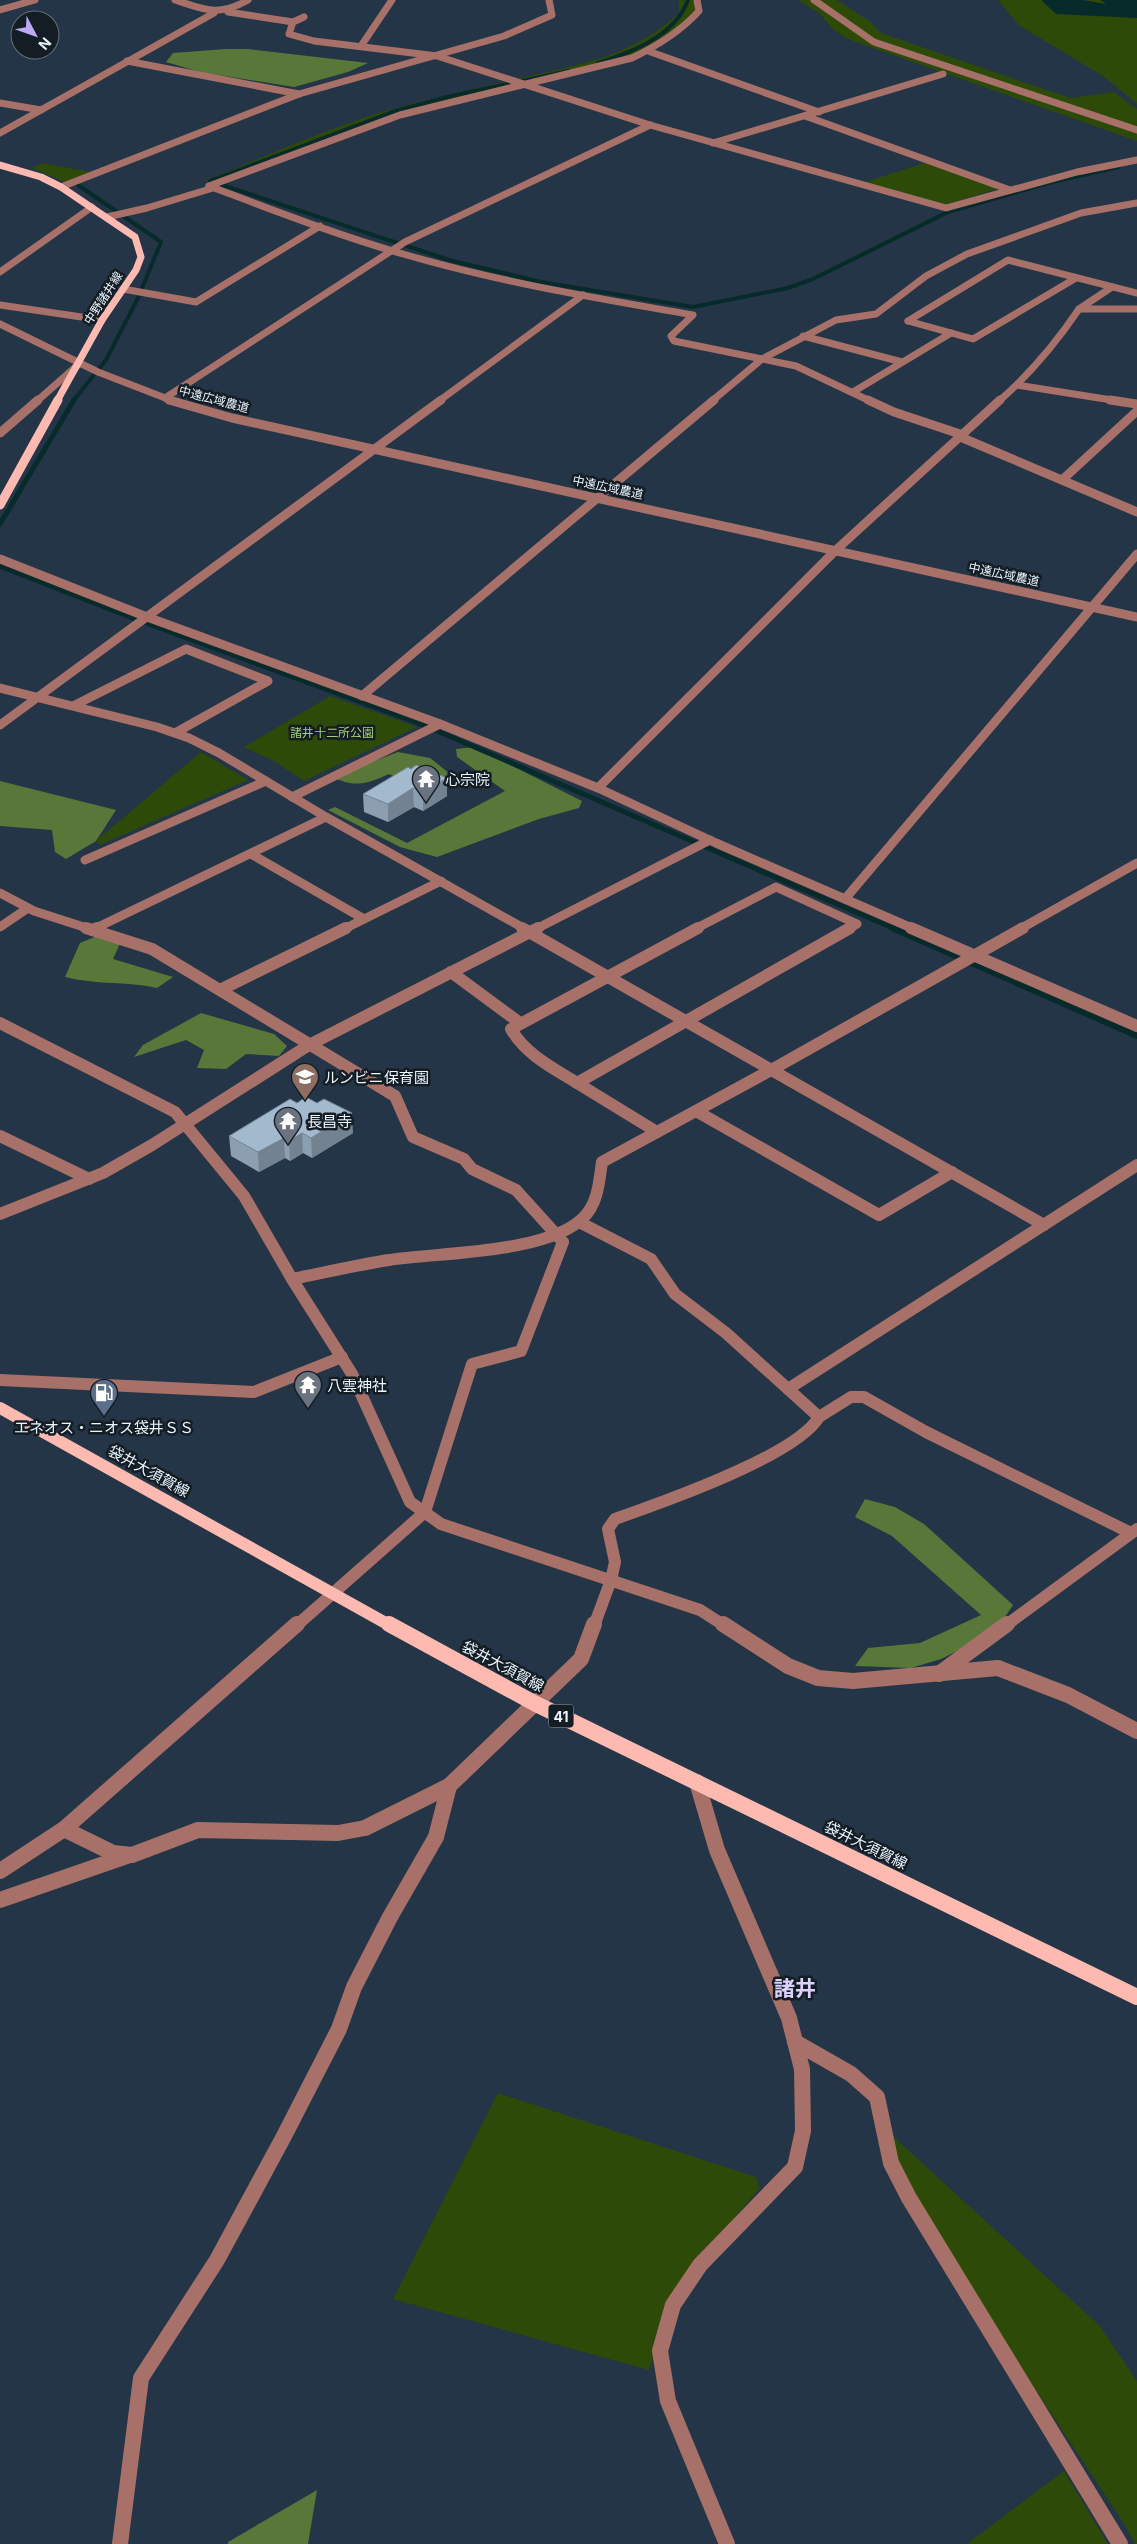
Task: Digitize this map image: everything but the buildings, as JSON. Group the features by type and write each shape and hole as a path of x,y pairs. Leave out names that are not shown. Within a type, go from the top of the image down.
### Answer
{"main road":[{"name":"中野諸井線","path":"0,165 41,177 62,187 135,237 140,246 142,257 102,320 0,505"},
{"name":"袋井大須賀線","path":"0,1408 332,1594 536,1704 1137,1997"}],"street":[{"path":"0,10 35,0"},
{"path":"175,0 214,13 228,12 293,22 304,17"},
{"path":"228,12 248,0"},
{"path":"361,46 392,0"},
{"path":"62,187 299,94 504,36 547,19 552,15 549,0"},
{"path":"697,0 699,11 690,22 648,51 614,64 400,115 209,186 391,250 481,275 583,296 693,315 671,336 674,341 796,366 894,412 959,435 1137,512"},
{"path":"814,0 857,33 874,42 1137,130"},
{"path":"0,133 214,13"},
{"path":"293,22 289,34 314,41 437,56 650,126 946,208 1077,172 1137,160"},
{"path":"648,51 818,112"},
{"path":"127,61 299,94"},
{"path":"713,143 943,74"},
{"path":"0,103 41,110"},
{"path":"805,116 1010,190"},
{"path":"165,398 391,250 416,236 650,126"},
{"path":"106,217 147,208 213,188"},
{"path":"362,696 762,360 803,336 836,320 876,314 926,276 967,254 1081,213 1137,203"},
{"path":"0,272 92,207"},
{"path":"123,289 196,302 320,226"},
{"path":"1076,278 973,339 908,321 1008,260 1137,293"},
{"path":"598,788 836,550 959,435 1018,385 1058,341 1079,308 1112,287"},
{"path":"0,725 583,296"},
{"path":"0,305 102,320"},
{"path":"1079,308 1137,309"},
{"name":"中遠広域農道","path":"0,324 79,364 165,398 232,418 1137,617"},
{"path":"852,392 951,333"},
{"path":"803,336 902,362"},
{"path":"0,432 79,364"},
{"path":"1018,385 1137,404"},
{"path":"1062,480 1137,410"},
{"path":"845,899 1137,554"},
{"path":"0,559 147,617 440,724 598,788 710,840 1135,1023"},
{"path":"76,705 186,649 268,681 175,733"},
{"path":"0,688 76,705 175,733 219,753 326,817 687,1020 1044,1225"},
{"path":"292,797 440,724"},
{"path":"85,860 266,781"},
{"path":"92,930 326,817"},
{"path":"0,1214 89,1179 152,1145 308,1045 710,840"},
{"path":"251,854 364,919"},
{"path":"292,1279 402,1258 521,1244 557,1235 579,1222 596,1204 602,1162 773,1069 1137,863"},
{"path":"220,990 441,881"},
{"path":"577,1083 857,924 776,887 606,975 510,1029 518,1041 536,1058 657,1132"},
{"path":"0,893 28,908 152,949 395,1096 412,1137 464,1159 472,1169 516,1190 564,1242 521,1351 472,1364 425,1512 64,1828 0,1871"},
{"path":"0,927 28,908"},
{"path":"451,972 520,1023"},
{"path":"0,1023 175,1112 244,1196 292,1279 342,1357 352,1374 410,1502 441,1524 700,1610 788,1666 818,1678 854,1681 998,1668 1068,1695 1137,1731"},
{"path":"696,1111 879,1215 952,1172"},
{"path":"0,1136 89,1179"},
{"path":"788,1389 1137,1165"},
{"path":"579,1222 651,1259 675,1294 726,1333 819,1417"},
{"path":"0,1380 254,1392 342,1357"},
{"path":"0,1900 198,1830 338,1833 365,1828 449,1786 581,1660 611,1580 614,1562 608,1529 615,1518 690,1492 786,1446 813,1427 819,1417 850,1397 864,1397 926,1432 1134,1531 937,1675"},
{"path":"696,1782 717,1850 789,2018 802,2069 803,2131 795,2167 700,2266 672,2305 660,2351 668,2401 727,2544"},
{"path":"120,2544 141,2378 217,2260 284,2138 339,2030 354,1987 390,1916 436,1837 449,1786"},
{"path":"64,1828 113,1853 132,1854"},
{"path":"795,2042 851,2074 877,2097 891,2163 909,2198 1120,2544"}],"green space":[{"path":"679,0 693,0 699,11 648,51 400,115 216,184 205,181 306,139 367,117 426,100 607,56 644,39 662,27 679,13"},
{"path":"798,0 837,0 871,22 881,33 1070,98 1114,92 1137,109 1137,141 848,39 834,30 819,13"},
{"path":"998,0 1137,0 1137,104 1103,76 1020,26"},
{"path":"248,49 368,63 348,72 294,87 200,72 166,62 173,53"},
{"path":"931,161 1004,187 945,205 865,182"},
{"path":"42,163 91,172 65,182 32,168"},
{"name":"諸井十二所公園","path":"330,696 417,727 304,781 274,761 244,747"},
{"path":"475,747 582,801 579,808 539,819 437,857 400,847 328,810 335,807 407,843 505,791 457,757 456,749"},
{"path":"201,752 248,780 100,845 96,841"},
{"path":"398,752 430,758 449,773 443,781 414,785 389,774 367,782 354,784 332,777"},
{"path":"0,781 116,810 96,841 66,859 55,852 52,830 0,826"},
{"path":"104,933 122,939 113,959 173,977 157,988 65,977 80,943"},
{"path":"201,1013 274,1034 287,1046 279,1056 246,1054 226,1069 197,1068 204,1050 186,1040 134,1057 143,1045"},
{"path":"865,1499 895,1507 924,1524 1013,1605 994,1633 941,1659 911,1668 855,1666 868,1648 920,1643 981,1615 892,1536 855,1517"},
{"path":"498,2093 756,2177 760,2188 675,2288 649,2370 393,2299"},
{"path":"885,2129 1099,2325 1137,2381 1137,2544 1135,2544 1123,2522 923,2220"},
{"path":"1064,2471 1108,2544 967,2544"},
{"path":"317,2490 308,2544 228,2544 228,2542"}],"shaded area":[{"path":"1041,0 1083,0 1106,4 1101,0 1137,0 1137,18 1056,14"}],"waterway":[{"path":"598,63 625,54 663,33 682,13 688,0"},
{"path":"569,71 451,96 395,111 210,181 449,260 541,282 693,307 788,288 813,279 948,212 1052,182 1119,167"},
{"path":"73,401 106,360 138,298 161,242 78,185"},
{"path":"0,524 74,400"},
{"path":"0,566 130,617 426,726 895,929"},
{"path":"892,928 1137,1036"}],"place":[{"name":"心宗院","path":"426,803"},
{"name":"ルンビニ保育園","path":"305,1101"},
{"name":"長昌寺","path":"288,1145"},
{"name":"八雲神社","path":"308,1409"},
{"name":"エネオス・ニオス袋井ＳＳ","path":"104,1417"}],"district":[{"name":"諸井","path":"795,1988"}]}
